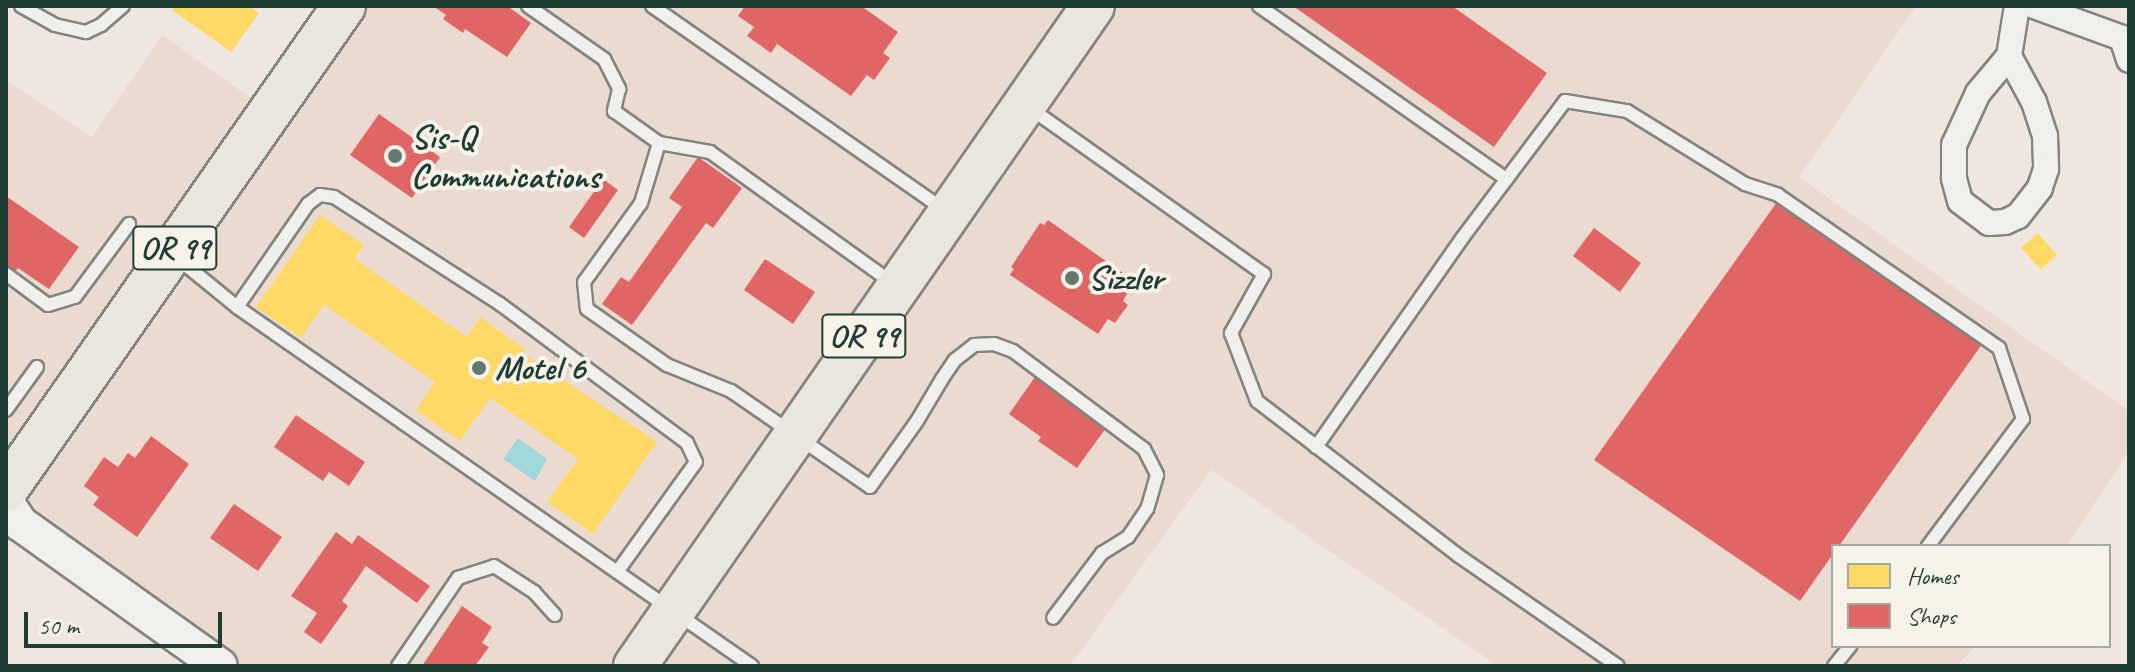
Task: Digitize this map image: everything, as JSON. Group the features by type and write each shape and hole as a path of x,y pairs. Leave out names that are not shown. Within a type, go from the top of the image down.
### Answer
{"highway":[{"name":"OR 99","path":"6,490 344,6"},
{"name":"OR 99","path":"635,666 1093,6"}],"street":[{"path":"2009,56 2034,102 2045,136 2046,169 2040,188 2018,216 2005,222 1989,223 1960,201 1954,178 1954,145 1978,93 2009,56 2017,6"},
{"path":"2034,6 2127,45"},
{"path":"6,502 21,524 220,666"}],"lane":[{"path":"21,6 55,25 86,32 101,25 123,6"},
{"path":"528,6 604,59 619,89 614,111 659,143 710,152 898,287"},
{"path":"652,6 949,213"},
{"path":"1259,6 1506,179"},
{"path":"1316,447 1565,101 1627,111 1745,184 1778,195 1999,348 2023,419 1929,544"},
{"path":"1025,104 1264,274 1231,333 1257,401 1459,556 1618,666"},
{"path":"659,143 641,203 584,282 587,309 667,365 731,391 870,487 917,421 942,379 964,352 974,345 994,344 1013,351 1133,438 1152,462 1157,475 1147,509 1128,537 1102,553 1053,618"},
{"path":"237,307 308,204 320,195 334,197 500,304 687,443 696,462 617,572"},
{"path":"6,274 48,305 75,297 129,224"},
{"path":"172,253 237,307 752,666"},
{"path":"6,410 37,367"},
{"path":"398,666 458,578 494,566 534,592 555,615"},
{"path":"1834,666 1848,648"}],"shaded area":[{"path":"320,6 1916,6 1799,177 2129,411 2129,451 2067,544 1831,544 1831,648 1973,648 1957,666 1498,666 1211,470 1070,666 220,666 6,522 6,80 92,137 162,35 252,99"}],"water":[{"path":"518,438 547,459 535,481 503,459"}],"building: Homes":[{"path":"175,6 249,6 259,13 231,52 172,10"},
{"name":"Motel 6","path":"320,215 364,245 355,259 467,337 480,317 525,349 522,353 657,442 593,534 547,502 578,459 490,398 460,441 416,410 435,382 324,305 301,338 256,307"},
{"path":"2038,233 2057,255 2041,270 2021,248"}],"building: Shops":[{"path":"433,6 507,6 531,23 507,57 465,29 463,33 443,19 446,15"},
{"path":"745,6 861,6 898,32 883,53 890,58 874,80 867,75 851,96 777,44 771,53 747,36 754,27 738,16"},
{"path":"1293,6 1452,6 1547,73 1494,147"},
{"name":"Sis-Q Communications","path":"379,114 440,157 412,198 350,155"},
{"path":"698,157 742,188 713,228 706,223 632,325 602,304 621,277 629,282 682,207 669,198"},
{"path":"603,179 618,190 584,238 569,227"},
{"path":"6,196 79,247 49,289 18,268 15,272 6,266"},
{"path":"1777,202 1985,340 1840,544 1831,544 1831,557 1800,601 1594,460"},
{"name":"Sizzler","path":"1048,220 1134,281 1123,301 1128,305 1115,323 1108,319 1098,334 1010,275 1014,269 1011,267 1040,223 1044,225"},
{"path":"1594,228 1641,263 1620,292 1573,256"},
{"path":"765,259 815,292 793,324 744,290"},
{"path":"1035,377 1106,428 1077,468 1038,441 1041,437 1009,414"},
{"path":"296,415 365,462 349,486 329,472 323,481 274,447"},
{"path":"151,436 189,464 137,537 93,505 99,497 84,486 104,457 118,467 128,453 135,458"},
{"path":"234,504 282,537 258,571 210,538"},
{"path":"336,532 352,544 358,535 430,586 417,603 366,566 342,601 348,606 321,644 304,632 317,613 291,596"},
{"path":"462,606 492,627 482,643 489,647 475,666 422,666"}],"place":[{"name":"Sis-Q Communications","path":"395,156"},
{"name":"Sizzler","path":"1072,278"},
{"name":"Motel 6","path":"479,368"}]}
